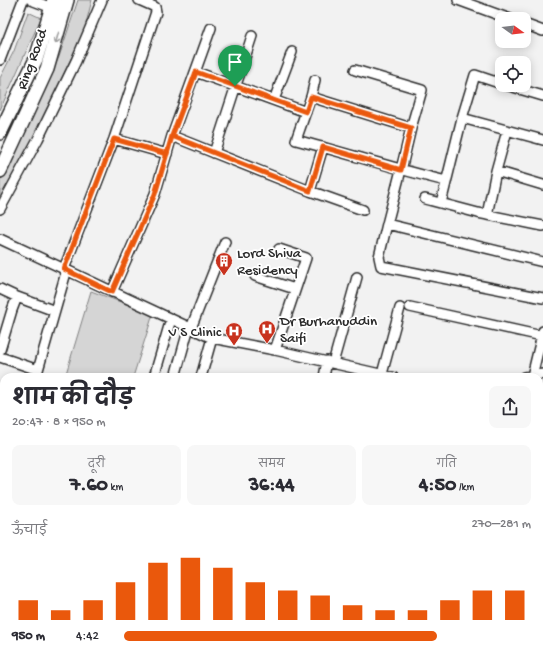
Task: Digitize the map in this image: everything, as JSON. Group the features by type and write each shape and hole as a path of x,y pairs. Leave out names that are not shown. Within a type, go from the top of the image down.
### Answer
{"highway":[{"name":"Ring Road","path":"0,171 47,69 67,0"},
{"name":"Ring Road","path":"0,133 36,59 53,4"}],"street":[{"path":"0,60 23,0"},
{"path":"31,0 53,4"},
{"path":"0,209 38,139 76,60 102,0"},
{"path":"37,373 65,276 64,269 114,139 156,12 155,7 139,0"},
{"path":"458,0 495,14"},
{"path":"531,27 543,31"},
{"path":"112,292 155,194 172,136 211,28"},
{"path":"214,153 252,36"},
{"path":"274,100 292,52"},
{"path":"354,70 422,90 379,257 381,266 543,298"},
{"path":"196,72 306,112"},
{"path":"441,203 462,118 475,75 495,82"},
{"path":"315,80 311,97 296,140 401,170 446,181"},
{"path":"530,92 543,96"},
{"path":"311,97 411,128"},
{"path":"462,118 543,140"},
{"path":"487,215 496,171 507,131"},
{"path":"172,136 310,191 363,210"},
{"path":"114,139 167,154"},
{"path":"310,191 323,147"},
{"path":"496,171 543,185"},
{"path":"425,199 487,215 543,226"},
{"path":"387,224 543,262"},
{"path":"0,238 212,338 275,350 378,373"},
{"path":"175,373 190,328 225,242"},
{"path":"275,350 306,258 279,249"},
{"path":"256,276 296,288"},
{"path":"326,373 357,277"},
{"path":"0,289 55,311"},
{"path":"0,350 2,332 17,297"},
{"path":"410,307 542,333 529,373"},
{"path":"382,373 400,308"},
{"path":"155,373 171,319"},
{"path":"203,373 212,338"},
{"path":"0,357 35,373"}],"shaded area":[{"path":"78,0 92,0 84,31 38,129 0,200 0,179 59,57"},
{"path":"28,12 41,18 0,110 0,78 14,51"},
{"path":"91,291 153,314 134,373 66,373"}],"place":[{"name":"Lord Shiva Residency","path":"224,276"},
{"name":"Dr Burhanuddin Saifi","path":"267,344"},
{"name":"V S Clinic","path":"234,346"}],"route":[{"path":"235,86 196,72 172,136 167,154 155,194 112,292 64,269 114,139 167,154 172,136 310,191 323,147 401,170 411,128 311,97 306,112 235,86"}]}
